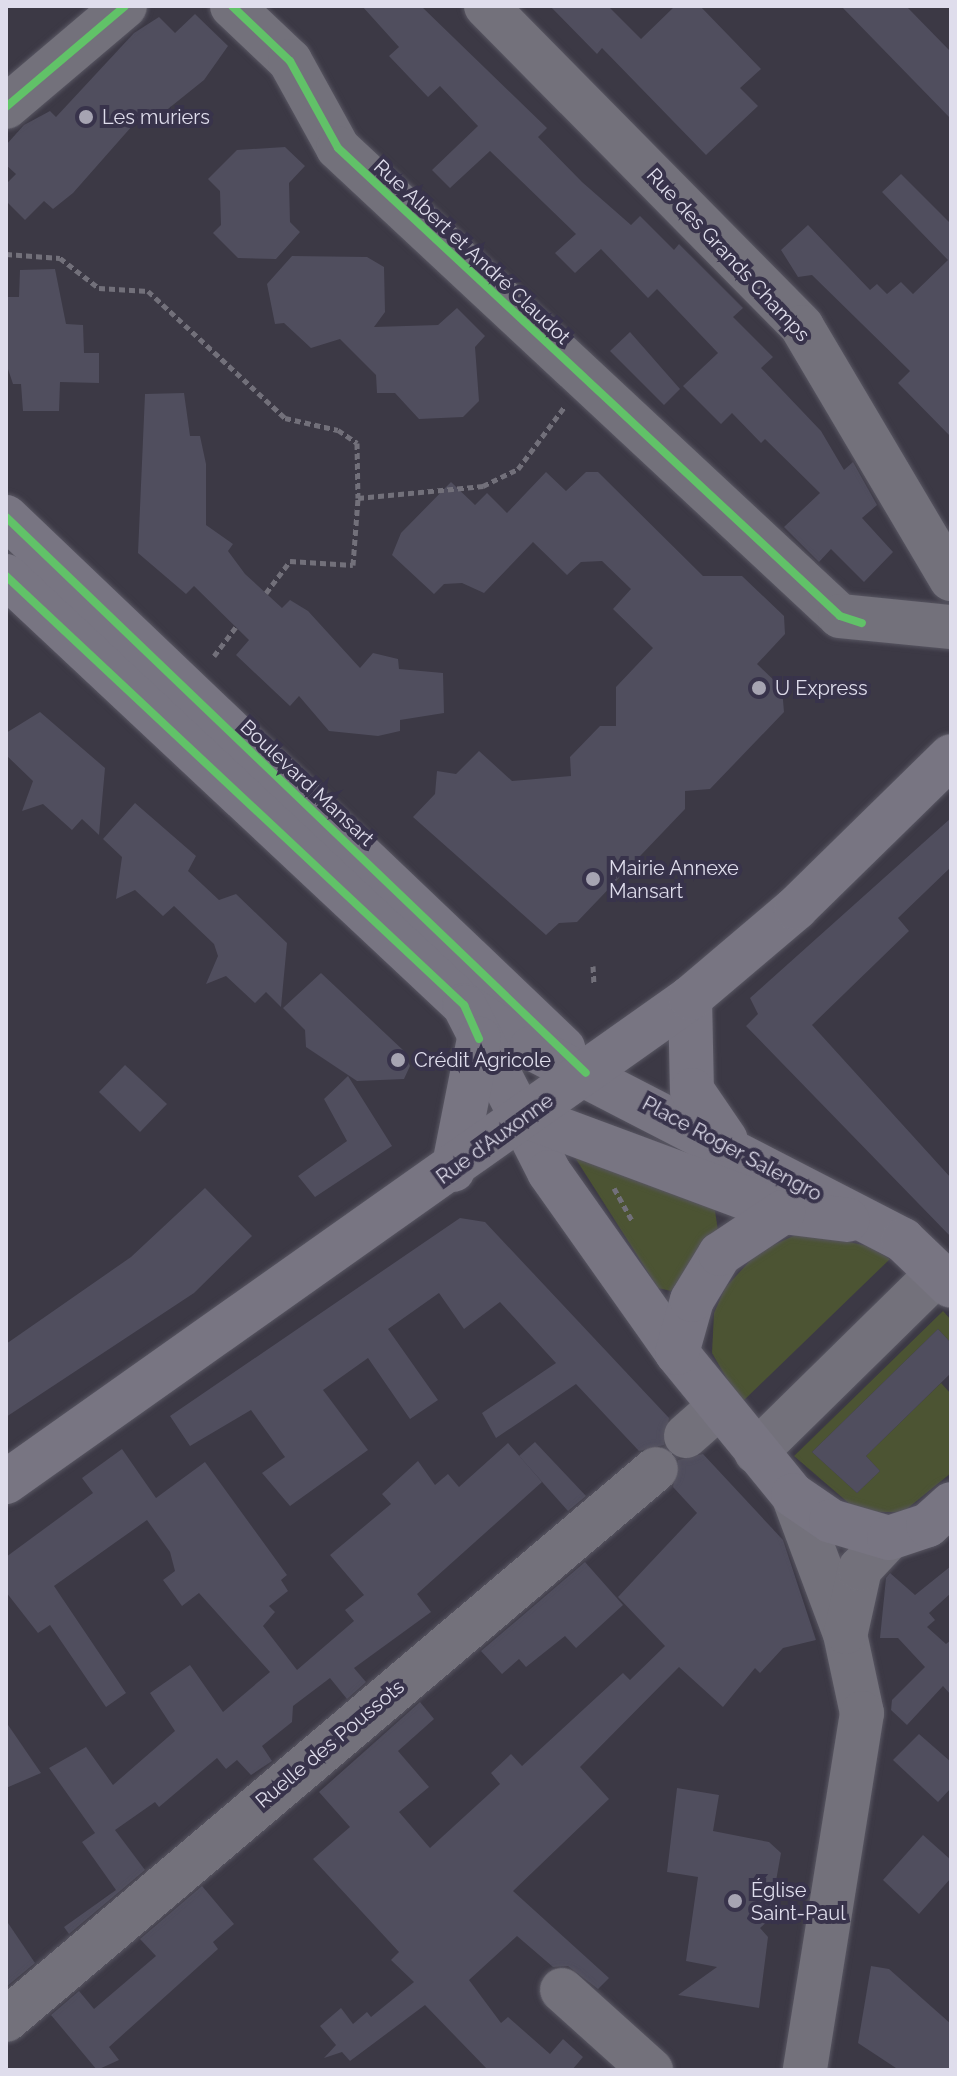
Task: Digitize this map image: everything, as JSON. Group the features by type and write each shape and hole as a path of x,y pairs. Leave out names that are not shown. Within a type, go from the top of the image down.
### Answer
{"main road":[{"name":"Boulevard Mansart","path":"6,517 586,1073"},
{"path":"6,576 472,1022 525,1116 549,1172 677,1353 793,1495 831,1521 930,1524"},
{"name":"Rue d'Auxonne","path":"6,1482 453,1170 690,998 796,908 951,756"},
{"path":"690,998 692,1090 730,1146"},
{"path":"472,1022 586,1073"},
{"path":"453,1170 472,1022"},
{"name":"Place Roger Salengro","path":"586,1073 877,1226 945,1280"},
{"name":"Place Roger Salengro","path":"525,1116 783,1212 877,1226"},
{"name":"Place Roger Salengro","path":"677,1353 692,1300 720,1254 783,1212"}],"street":[{"path":"6,107 125,6"},
{"name":"Rue Albert et André Claudot","path":"232,6 290,61 338,148 487,293 588,377 840,616 951,627"},
{"name":"Rue des Grands Champs","path":"486,6 802,327 951,579"},
{"name":"Place Roger Salengro","path":"756,1452 945,1280"},
{"path":"686,1436 720,1406"},
{"name":"Ruelle des Poussots","path":"6,2020 656,1469"},
{"path":"793,1495 845,1634 862,1713 805,2070"},
{"path":"845,1634 860,1569 930,1524"},
{"path":"562,1990 651,2070"}],"path":[{"path":"6,254 60,258 99,288 148,291 285,418 338,430 357,443 358,498 353,565 290,561 266,593"},
{"path":"358,498 483,486 518,469 588,377"},
{"path":"214,656 236,627"},
{"path":"665,870 690,870"},
{"path":"593,966 594,984"}],"green space":[{"path":"574,1156 714,1204 718,1231 671,1291 658,1288"},
{"path":"802,1232 868,1246 890,1259 741,1403 712,1353 714,1313 725,1288 758,1252"},
{"path":"943,1311 951,1320 951,1343 938,1329 812,1452 857,1493 880,1471 866,1456 941,1383 951,1394 951,1473 903,1512 859,1512 794,1456"}],"building":[{"path":"362,6 421,6 547,128 538,137 582,182 631,225 640,216 674,250 679,244 743,308 733,317 773,357 761,368 821,431 844,470 853,462 877,505 862,518 893,552 864,582 831,549 819,562 784,527 820,493 765,439 761,443 732,413 721,424 683,386 718,353 657,289 648,298 601,249 575,273 555,253 576,234 490,151 450,188 432,170 478,126 440,86 428,97 389,56 399,47"},
{"path":"550,6 608,6 641,39 675,6 700,6 761,69 740,88 758,106 706,155 602,48 597,54"},
{"path":"841,6 906,6 951,52 951,119"},
{"name":"Les muriers","path":"195,14 228,46 204,80 148,125 140,117 73,193 53,209 44,201 25,220 6,201 6,184 16,174 6,165 6,145 24,125 50,111 56,117 134,33 159,17 175,33"},
{"path":"285,147 305,166 289,183 290,222 300,232 276,259 238,258 213,233 221,225 220,191 208,179 237,150"},
{"path":"901,174 951,224 951,437 898,383 910,371 812,275 798,277 781,250 808,225 870,290 877,284 887,294 901,282 913,294 948,260 882,192"},
{"path":"292,256 367,257 384,267 385,312 374,327 438,325 457,308 485,336 475,347 479,401 463,417 419,419 395,393 377,393 376,375 340,339 311,348 284,323 275,324 267,284"},
{"path":"55,269 66,324 83,325 84,353 99,353 99,383 60,382 59,411 23,411 21,384 13,384 6,363 6,297 19,297 20,270"},
{"path":"630,332 680,389 664,405 610,351"},
{"path":"184,393 190,436 200,436 206,464 206,525 233,544 228,551 245,574 282,608 290,600 308,611 360,668 373,653 398,659 399,669 443,673 444,713 400,720 400,731 378,736 329,731 299,696 290,706 236,655 249,640 194,586 186,594 138,553 145,394"},
{"path":"546,472 566,491 586,472 598,472 703,576 742,576 784,616 785,634 757,664 782,688 784,712 710,789 685,791 685,809 577,922 559,923 546,935 413,817 435,794 437,771 456,774 479,751 512,781 571,776 570,757 600,726 616,726 616,687 653,648 613,609 631,589 602,561 581,562 567,575 533,542 484,593 462,583 444,584 434,594 392,555 401,533 451,482 475,505 487,493 507,513"},
{"path":"40,712 105,768 99,835 82,819 72,830 43,804 22,811 33,781 6,755 6,733"},
{"path":"135,803 196,856 188,871 219,900 236,894 287,943 281,1007 266,992 255,1003 226,976 206,984 218,956 214,944 174,906 163,916 135,890 116,899 122,857 103,839"},
{"path":"951,818 951,867 898,918 909,931 812,1025 951,1178 951,1237 746,1026 758,1014 750,998"},
{"path":"321,973 404,1051 410,1066 404,1079 357,1081 306,1047 305,1030 283,1008"},
{"path":"125,1065 167,1104 140,1132 99,1092"},
{"path":"348,1076 392,1146 315,1197 298,1176 347,1141 324,1099"},
{"path":"205,1188 252,1236 194,1293 6,1417 6,1344 131,1257"},
{"path":"460,1218 485,1222 669,1418 664,1445 639,1451 576,1384 496,1438 482,1413 556,1363 500,1302 464,1329 439,1293 388,1329 438,1400 410,1419 368,1358 323,1390 368,1450 290,1506 262,1473 285,1457 251,1410 190,1446 170,1416"},
{"path":"938,1329 951,1343 951,1373 866,1456 880,1471 857,1493 812,1452"},
{"path":"535,1442 586,1496 568,1511 519,1456"},
{"path":"508,1443 542,1482 417,1594 431,1612 354,1668 366,1682 347,1699 330,1678 293,1706 292,1722 262,1746 272,1761 251,1775 237,1760 226,1769 217,1758 159,1807 155,1802 115,1830 145,1870 69,1934 64,1927 116,1890 82,1842 95,1833 49,1768 86,1747 113,1785 175,1731 150,1693 190,1665 223,1712 270,1672 199,1593 182,1606 163,1580 175,1571 170,1552 147,1520 54,1586 126,1693 106,1707 50,1625 38,1633 6,1592 6,1557 93,1493 82,1478 122,1449 156,1498 205,1462 287,1575 281,1580 288,1591 269,1606 275,1612 263,1626 297,1670 354,1621 345,1610 364,1595 330,1555 391,1504 382,1494 418,1461 435,1485 448,1474 459,1487"},
{"path":"703,1454 783,1540 816,1640 783,1648 760,1673 755,1668 723,1707 679,1667 580,1767 609,1799 513,1891 609,1978 598,1989 568,1966 553,1967 517,1936 469,1980 501,2023 508,2017 550,2054 563,2039 583,2057 572,2070 488,2070 425,2005 350,2061 342,2052 324,2058 336,2045 320,2026 341,2008 353,2024 367,2012 371,2017 414,1982 391,1960 399,1952 313,1859 350,1827 319,1792 420,1702 434,1719 398,1751 429,1787 399,1812 430,1848 500,1784 491,1773 511,1754 522,1766 623,1673 630,1680 665,1646 618,1597 697,1513 673,1487 678,1460"},
{"path":"585,1562 623,1605 576,1648 565,1636 526,1667 519,1659 502,1674 481,1651"},
{"path":"951,1566 951,1593 929,1613 935,1620 927,1627 946,1644 951,1640 951,1695 943,1686 907,1725 891,1710 892,1700 925,1667 898,1638 880,1638 886,1578 890,1573 915,1595"},
{"path":"6,1722 41,1773 6,1788"},
{"path":"919,1734 951,1762 951,1788 938,1802 893,1760"},
{"name":"Église Saint-Paul","path":"677,1788 719,1795 713,1831 769,1842 781,1853 769,1920 760,1928 768,1937 759,2008 678,1995 717,1967 686,1961 698,1877 667,1872"},
{"path":"923,1835 951,1860 951,1878 919,1914 883,1880"},
{"path":"202,1886 234,1924 213,1942 218,1949 109,2047 119,2060 97,2070 51,2015 79,1991 94,2009 156,1956 140,1939"},
{"path":"6,1920 35,1963 6,1987"},
{"path":"871,1966 889,1969 951,2024 951,2070 899,2070 858,2043"}],"cycle path":[{"path":"6,107 125,6"},
{"path":"232,6 290,61 338,148 840,616 862,623"},
{"path":"6,517 586,1073"},
{"path":"6,576 464,1005 479,1039"}],"place":[{"name":"Les muriers","path":"86,117"},
{"name":"U Express","path":"759,688"},
{"name":"Mairie Annexe Mansart","path":"593,879"},
{"name":"Crédit Agricole","path":"398,1060"},
{"name":"Église Saint-Paul","path":"735,1901"}]}
